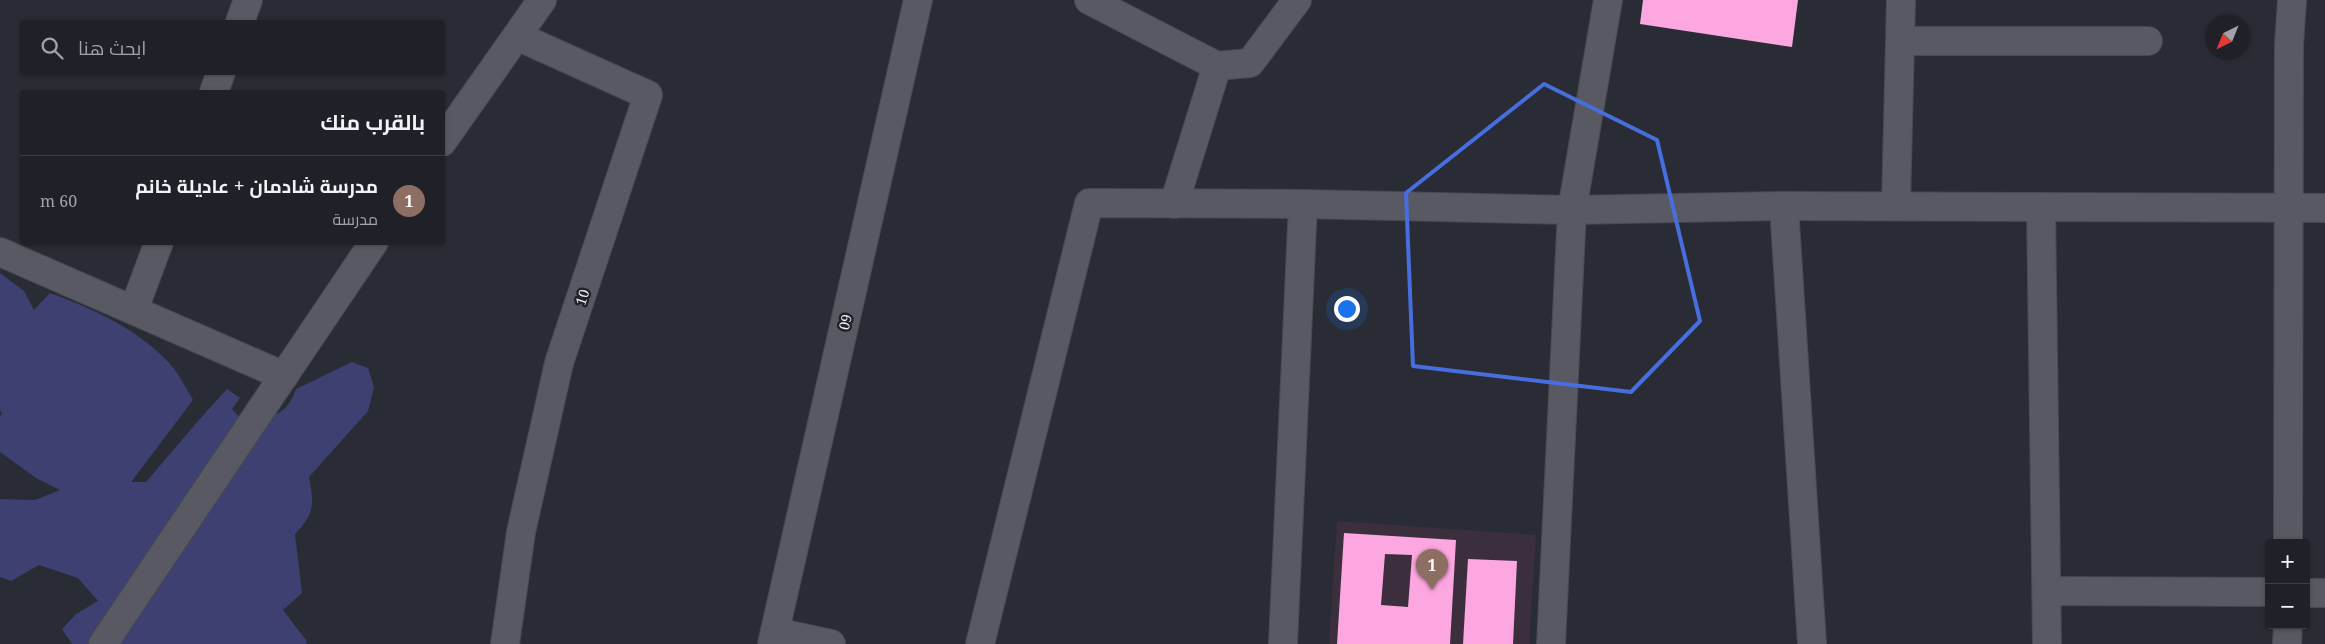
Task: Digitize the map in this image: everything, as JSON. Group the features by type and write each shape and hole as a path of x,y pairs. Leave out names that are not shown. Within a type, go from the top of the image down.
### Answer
{"street":[{"path":"241,20 248,0"},
{"path":"445,138 542,0"},
{"name":"09","path":"774,638 918,0"},
{"path":"1089,0 1217,66 1250,63 1297,0"},
{"path":"1551,644 1572,210 1608,0"},
{"path":"1896,206 1901,0"},
{"path":"2288,539 2289,45 2292,0"},
{"name":"10","path":"505,644 521,532 559,364 648,95 517,36"},
{"path":"1901,41 2148,42"},
{"path":"1174,204 1217,66"},
{"path":"215,90 220,75"},
{"path":"980,644 1089,203 1303,204 1572,210 1784,206 2325,208"},
{"path":"1283,644 1303,204"},
{"path":"1784,206 1812,644"},
{"path":"2041,207 2047,644"},
{"path":"134,310 157,245"},
{"path":"103,644 372,245"},
{"path":"0,252 284,376"},
{"path":"2047,591 2265,592"},
{"path":"2310,593 2325,593"},
{"path":"2287,644 2288,629"},
{"path":"774,638 831,644"}],"highlighted area":[{"path":"1544,84 1657,140 1700,321 1631,392 1413,366 1406,193"}],"shaded area":[{"path":"0,273 24,291 34,310 50,293 115,321 144,340 170,364 179,377 193,400 131,482 146,482 227,389 240,398 232,409 242,420 268,416 281,411 292,399 296,389 352,362 368,368 374,387 368,411 309,477 312,495 310,514 295,534 302,593 283,610 307,644 72,644 62,629 76,614 98,601 78,578 39,565 11,581 0,577 0,499 35,500 60,490 36,478 0,452 0,417 2,412 0,411"},
{"path":"1337,521 1536,535 1529,644 1329,644"}],"building":[{"path":"1643,0 1798,0 1792,47 1640,24"},
{"path":"1344,533 1456,540 1450,644 1337,644","holes":["1385,554 1412,555 1408,607 1381,605"]},
{"path":"1468,559 1517,561 1513,644 1463,644"}],"place":[{"name":"مدرسة شادمان + عاديلة خانم","path":"1432,590"}]}
